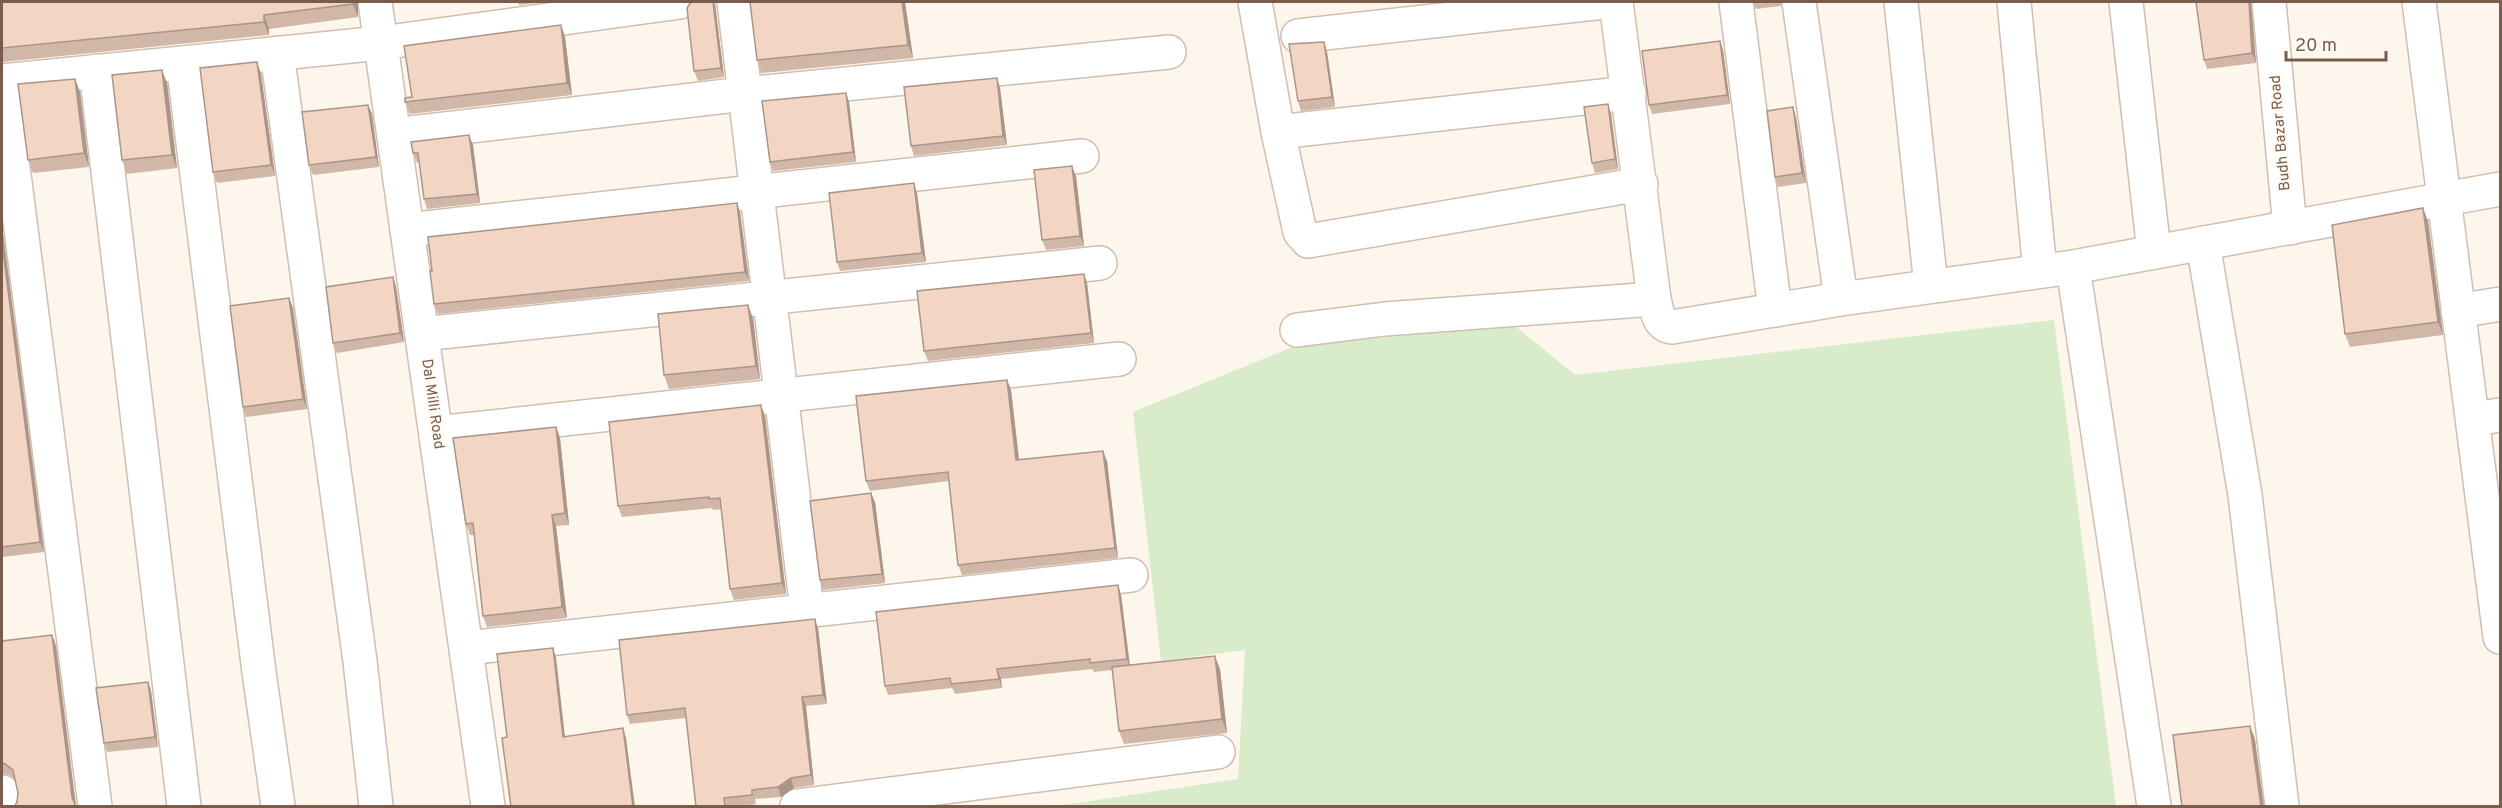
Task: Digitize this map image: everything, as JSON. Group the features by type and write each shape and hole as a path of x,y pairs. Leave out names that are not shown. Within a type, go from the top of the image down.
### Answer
{"street":[{"name":"Dal Milli Road","path":"375,2 488,807"},
{"path":"95,807 2,81 381,43 680,2"},
{"path":"734,2 807,610"},
{"path":"1255,2 1278,132 1300,232 1308,241 1641,184"},
{"path":"1298,36 1604,2"},
{"path":"1616,2 1654,298 1661,322 1672,327 1841,299 2073,267 2500,189"},
{"path":"1736,2 1775,310"},
{"path":"1799,2 1841,299"},
{"path":"1901,2 1931,286"},
{"path":"2014,2 2040,271"},
{"path":"2126,2 2154,252"},
{"name":"Budh Bazar Road","path":"2269,2 2290,228"},
{"path":"2419,2 2458,311 2487,417 2500,629"},
{"path":"394,135 744,94 1169,52"},
{"path":"277,53 358,649 376,807"},
{"path":"183,63 278,807"},
{"path":"96,71 184,807"},
{"path":"1278,132 1629,93"},
{"path":"408,230 1082,156"},
{"path":"2203,243 2245,495 2282,807"},
{"path":"422,334 1100,263"},
{"path":"2073,267 2154,807"},
{"path":"1297,330 1385,319 1654,298"},
{"path":"2458,311 2500,304"},
{"path":"436,433 1119,358"},
{"path":"467,648 1131,575"},
{"path":"797,807 1218,752"},
{"path":"2,792 4,807"}],"green space":[{"path":"2054,320 2116,806 1057,806 1238,779 1245,650 1161,661 1133,412 1295,346 1514,325 1575,375"}],"building":[{"path":"2,2 353,2 353,4 264,15 264,22 2,48"},
{"path":"691,2 713,2 721,68 694,71 687,8"},
{"path":"750,2 902,2 908,45 757,60"},
{"path":"2196,2 2249,2 2252,53 2204,60"},
{"path":"561,25 567,83 405,102 405,98 412,97 404,46"},
{"path":"1720,41 1727,95 1649,105 1642,51"},
{"path":"1324,42 1332,97 1298,101 1289,44"},
{"path":"257,62 271,165 213,172 200,68"},
{"path":"162,70 172,155 122,160 112,75"},
{"path":"997,78 1003,136 911,146 904,87"},
{"path":"75,79 84,153 28,160 18,84"},
{"path":"846,93 853,152 770,162 762,101"},
{"path":"1608,104 1615,159 1592,163 1584,107"},
{"path":"368,105 376,157 309,165 302,112"},
{"path":"1793,107 1802,173 1775,177 1767,111"},
{"path":"469,135 477,194 424,199 418,153 413,153 411,142"},
{"path":"1072,166 1080,236 1042,240 1034,170"},
{"path":"914,183 922,253 837,262 829,193"},
{"path":"737,203 745,272 434,304 428,237"},
{"path":"2423,208 2438,322 2345,334 2332,225"},
{"path":"2,243 40,542 2,547"},
{"path":"1084,274 1091,333 924,351 917,291"},
{"path":"393,277 400,333 333,343 326,287"},
{"path":"289,298 303,399 243,407 230,306"},
{"path":"748,305 756,366 664,375 658,314"},
{"path":"1007,380 1016,460 1103,451 1115,548 958,565 948,472 866,481 856,396"},
{"path":"761,405 782,583 730,589 720,498 709,499 709,497 618,506 609,422"},
{"path":"556,427 565,513 552,515 562,607 483,616 473,523 466,524 453,438"},
{"path":"871,493 882,574 820,580 810,501"},
{"path":"1118,585 1127,659 1090,663 1090,659 997,669 999,679 951,684 950,678 885,686 876,612"},
{"path":"815,619 823,695 802,697 811,775 791,778 778,787 752,790 752,795 724,798 725,807 696,807 685,708 627,715 619,640"},
{"path":"52,635 72,797 76,807 14,807 18,793 13,770 2,763 2,641"},
{"path":"553,648 563,737 623,728 633,807 511,807 502,738 507,737 497,654"},
{"path":"1215,656 1222,719 1119,731 1112,667"},
{"path":"148,682 155,737 104,743 96,688"},
{"path":"2250,726 2261,807 2182,807 2173,735"}]}
